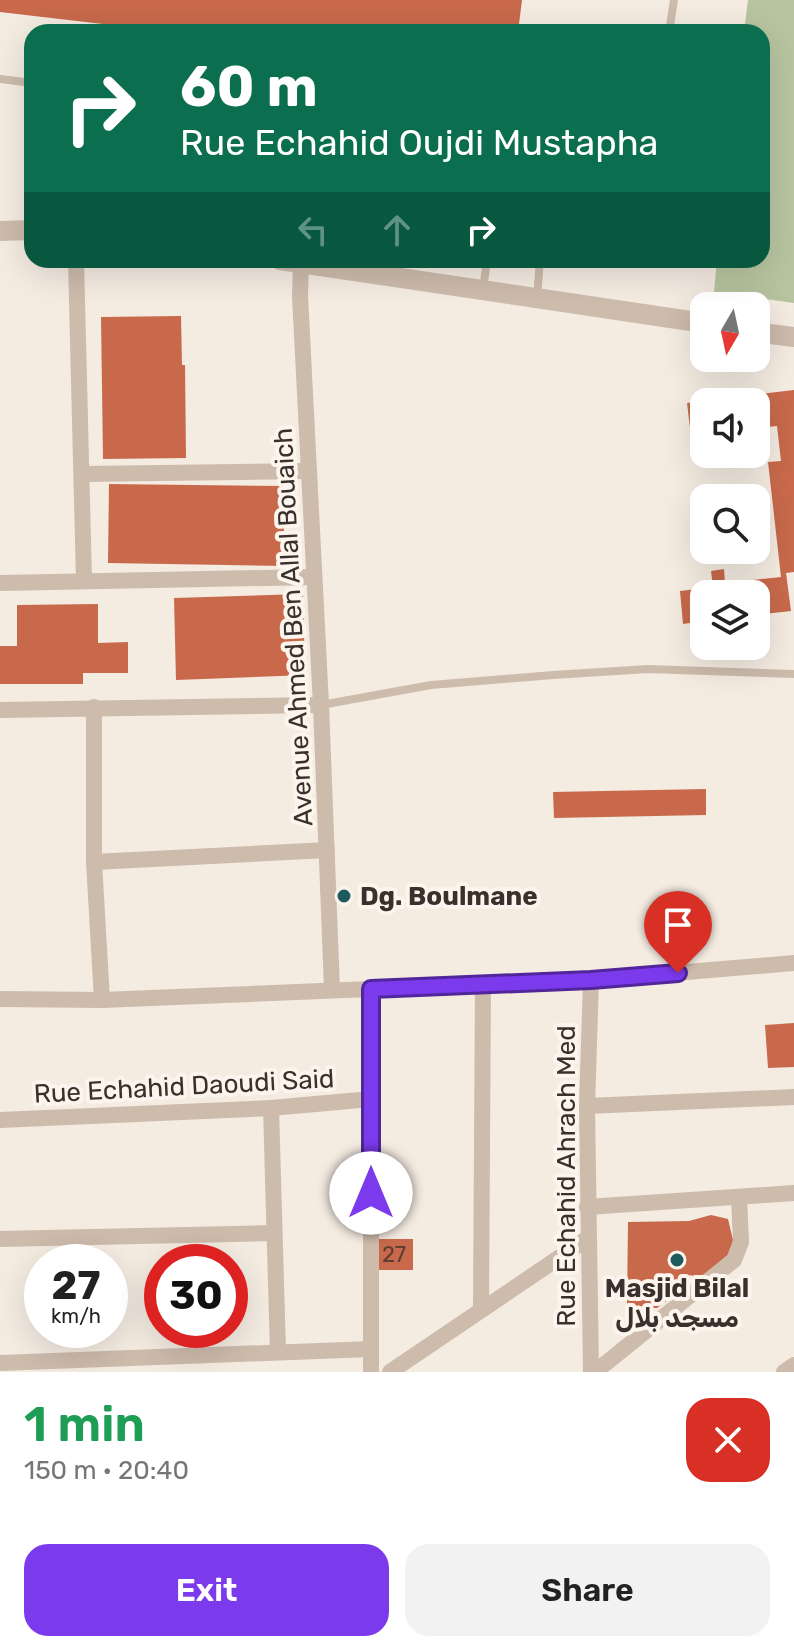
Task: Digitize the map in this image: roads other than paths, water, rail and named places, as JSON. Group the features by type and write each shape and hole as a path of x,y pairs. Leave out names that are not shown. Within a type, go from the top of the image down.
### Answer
{"street":[{"path":"0,231 24,230"},
{"path":"76,268 84,581"},
{"name":"Avenue Ahmed Ben Allal Bouaich","path":"301,268 332,990"},
{"path":"335,268 690,321"},
{"path":"770,334 794,337"},
{"path":"82,474 309,471"},
{"path":"0,583 313,577"},
{"path":"0,710 321,705"},
{"path":"94,707 94,862 102,1000"},
{"path":"94,862 327,850"},
{"path":"0,999 102,1000 591,980 794,963"},
{"name":"Rue Echahid Ahrach Med","path":"591,980 587,1207 593,1372"},
{"path":"481,1308 483,984"},
{"path":"371,989 371,1372"},
{"path":"587,1106 794,1097"},
{"name":"Rue Echahid Daoudi Said","path":"0,1120 271,1108 371,1099"},
{"path":"271,1108 278,1352"},
{"path":"587,1207 794,1193"},
{"path":"593,1372 734,1260 741,1242 739,1197"},
{"path":"0,1239 274,1233"},
{"path":"390,1372 588,1238"},
{"path":"0,1363 371,1349"},
{"path":"784,1372 794,1365"}],"lane":[{"path":"670,24 674,0"},
{"path":"0,79 24,82"},
{"path":"483,290 486,268"},
{"path":"537,297 539,268"},
{"path":"321,705 431,685 569,674 648,669 794,674"}],"place":[{"name":"Dg. Boulmane","path":"344,896"},
{"name":"Masjid Bilal مسجد بلال","path":"677,1260"}]}
